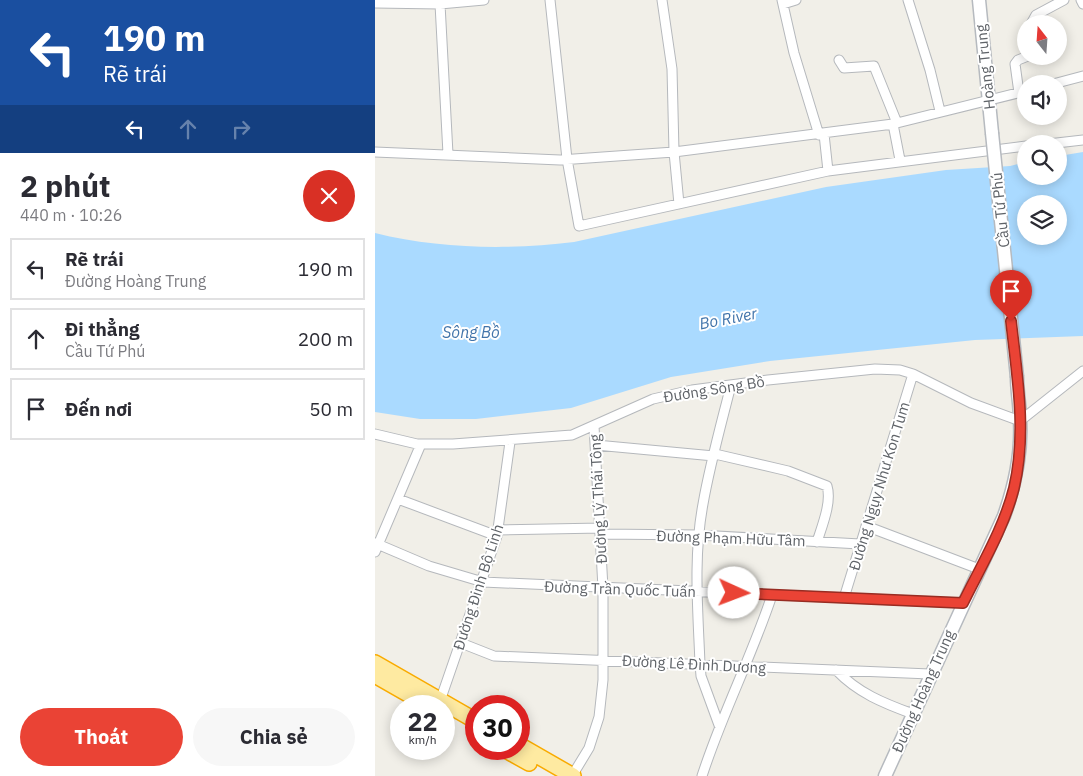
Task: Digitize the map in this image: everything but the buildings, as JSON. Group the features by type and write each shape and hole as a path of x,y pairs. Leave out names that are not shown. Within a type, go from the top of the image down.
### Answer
{"highway":[{"path":"375,663 421,695"},
{"path":"375,675 414,695"},
{"path":"530,751 573,776"},
{"path":"524,760 552,776"}],"main road":[{"name":"Hoàng Trung","path":"979,0 992,133"},
{"name":"Cầu Tứ Phú","path":"992,133 1017,377"},
{"name":"Đường Hoàng Trung","path":"885,776 930,674 1004,516 1014,488 1020,453 1017,377"}],"street":[{"path":"375,2 440,4 484,0"},
{"path":"550,0 567,159 579,226 828,171 900,160 1017,147"},
{"path":"662,0 672,68 674,152 679,204"},
{"path":"796,0 783,2 794,53 822,134 828,171"},
{"path":"908,0 930,70 940,111"},
{"path":"1036,15 1064,0"},
{"path":"1081,0 1083,4"},
{"path":"440,4 448,154"},
{"path":"839,60 844,68 874,66 895,124 900,160"},
{"path":"1017,61 1015,64 1018,75"},
{"path":"1067,80 1083,76"},
{"path":"375,152 567,159 674,152 895,124 940,111 1017,93"},
{"path":"1067,142 1083,140"},
{"name":"Đường Sông Bồ","path":"375,434 421,444 510,442 572,435 653,399 731,385 875,369 900,370 913,374 971,403 1020,421"},
{"path":"1020,421 1083,371"},
{"name":"Đường Ngụy Như Kon Tum","path":"844,598 913,374"},
{"path":"719,726 701,676 697,592 699,535 703,505 731,385"},
{"name":"Đường Lý Thái Tông","path":"573,776 589,748 599,717 603,659 601,531 594,426"},
{"name":"Đường Đinh Bộ Lĩnh","path":"442,695 483,582 498,533 510,442"},
{"path":"376,547 421,444"},
{"path":"596,445 714,455 789,471 827,486 829,492 827,507 817,542"},
{"path":"398,499 498,533"},
{"path":"866,526 979,569"},
{"name":"Đường Phạm Hữu Tâm","path":"498,533 601,531 860,544"},
{"name":"Đường Trần Quốc Tuấn","path":"376,547 429,566 483,582 963,603"},
{"path":"702,776 719,726 745,666 771,594"},
{"name":"Đường Lê Đình Dương","path":"461,644 494,656 930,674"},
{"path":"835,670 849,684 872,699 913,714"}],"water":[{"name":"Sông Bồ","path":"1083,152 1083,336 975,340 770,361 671,377 571,408 476,419 420,419 375,412 375,233 449,245 500,247 550,245 574,242 826,187 946,170 1017,164 1017,185 1067,185 1067,155"}],"route":[{"path":"734,593 963,603 1004,516 1014,488 1020,453 1020,421 1011,321"}],"water label":[{"name":"Bo River","path":"728,318"}]}
